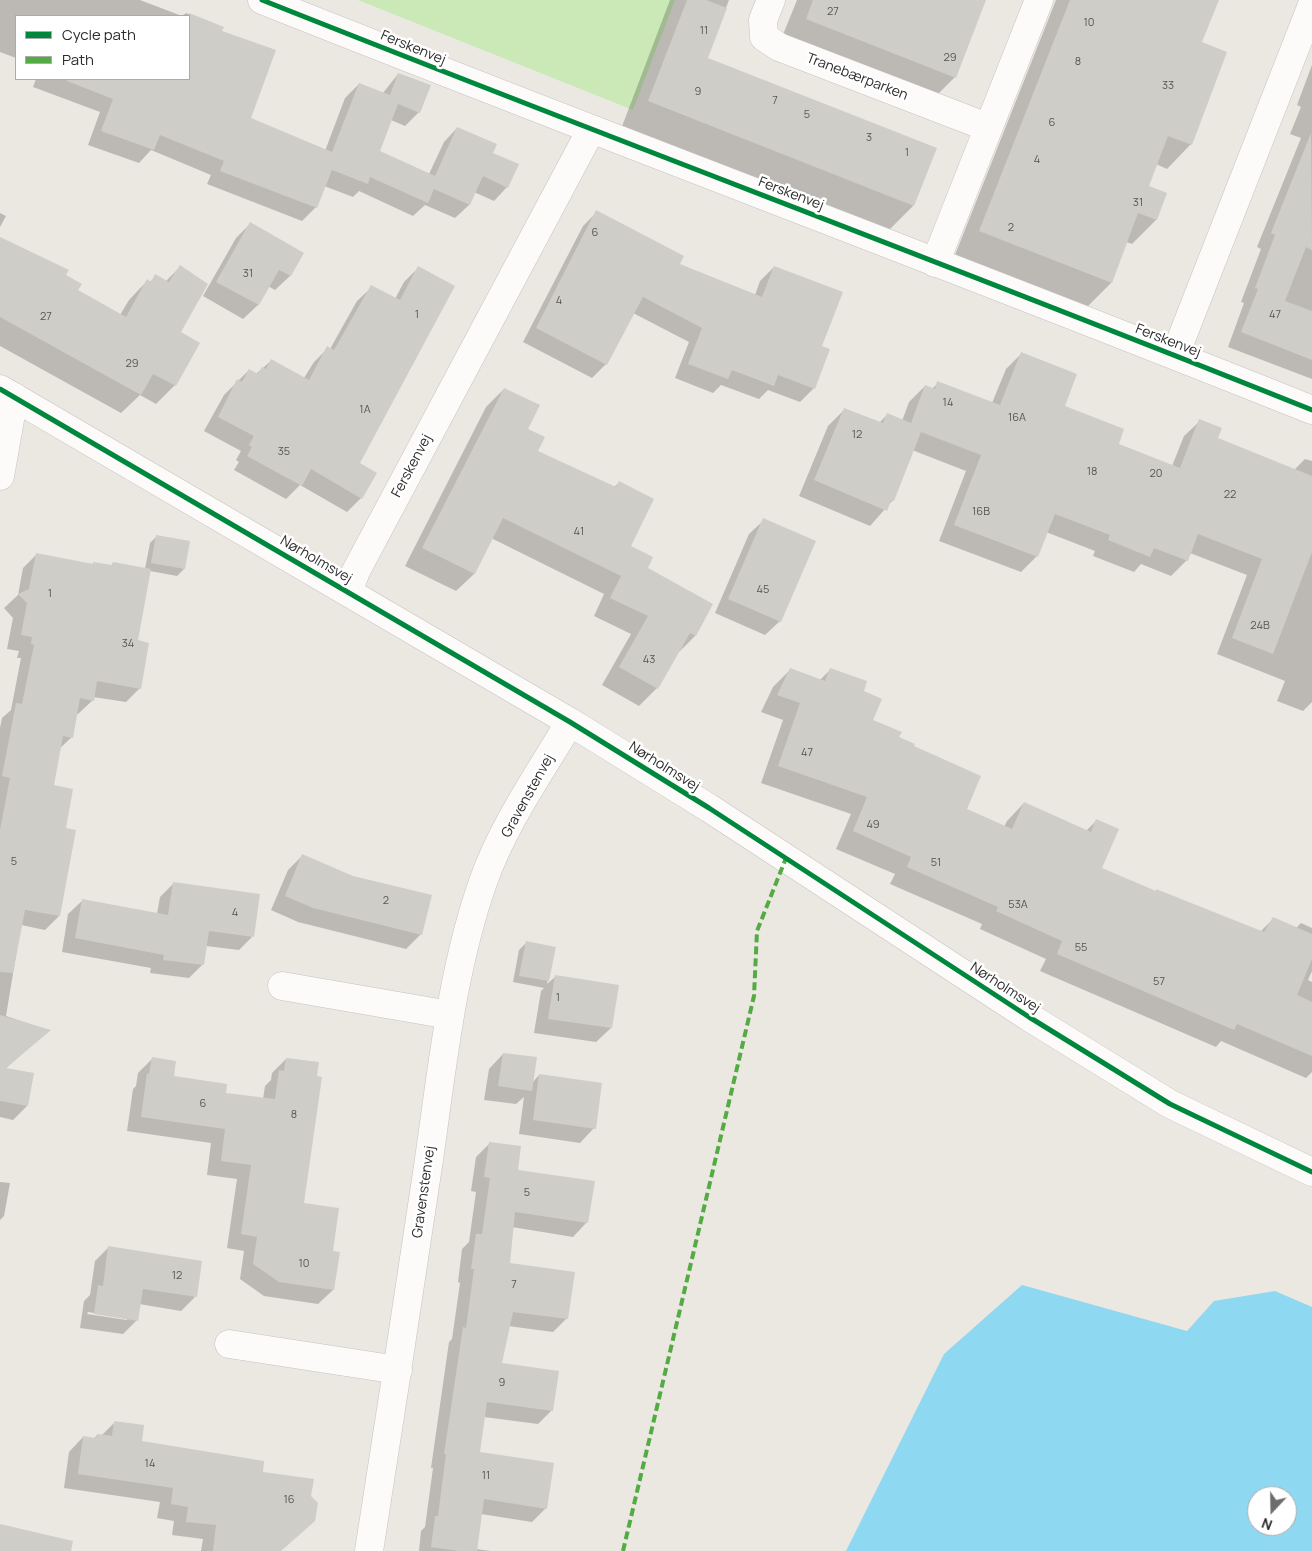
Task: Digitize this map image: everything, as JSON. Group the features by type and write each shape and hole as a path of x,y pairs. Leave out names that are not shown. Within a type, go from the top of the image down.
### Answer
{"street":[{"name":"Ferskenvej","path":"262,0 1312,410"},
{"name":"Tranebærparken","path":"771,0 764,20 764,37 779,47 987,127"},
{"path":"935,263 987,127 1039,0"},
{"name":"Ferskenvej","path":"1175,355 1312,5"},
{"name":"Ferskenvej","path":"348,592 356,571 591,130"},
{"path":"0,476 7,393"},
{"name":"Nørholmsvej","path":"7,393 570,722 709,808 1029,1018 1170,1104 1312,1172"},
{"name":"Gravenstenvej","path":"369,1551 398,1370 450,1015 463,950 484,880 514,815 570,722"},
{"path":"282,986 450,1015"},
{"path":"229,1344 398,1370"}],"green space":[{"path":"358,0 675,0 633,110"}],"water":[{"path":"1022,1285 1187,1331 1214,1301 1275,1291 1312,1307 1312,1551 846,1551 944,1354"}],"building":[{"path":"687,0 706,0 727,8 708,58 937,148 914,206 648,101"},
{"path":"813,0 986,0 956,78 806,19"},
{"path":"1070,0 1219,0 1202,42 1227,52 1192,145 1168,136 1149,186 1167,193 1157,220 1138,213 1112,283 979,231"},
{"path":"189,13 224,27 222,31 276,50 251,118 332,152 359,83 390,95 398,73 431,85 420,113 398,104 380,151 435,176 457,127 497,144 493,153 519,164 508,188 483,176 470,205 434,189 428,203 370,177 368,184 332,170 317,208 220,171 224,161 160,135 154,150 101,131 113,99 67,80 190,80"},
{"path":"1311,133 1312,250 1306,247 1285,301 1312,311 1312,360 1241,332 1258,289 1255,288 1275,235 1271,233"},
{"path":"596,210 684,256 680,264 762,297 774,266 843,292 822,346 830,349 815,389 778,375 774,386 732,370 728,379 688,364 702,328 643,297 607,365 536,328"},
{"path":"250,222 304,253 291,276 279,270 259,305 216,282"},
{"path":"0,237 69,270 66,275 82,284 78,290 126,317 147,279 151,282 155,274 169,282 180,265 208,284 181,332 200,343 176,386 153,374 141,395 0,317"},
{"path":"418,266 455,286 360,463 377,473 362,499 311,469 302,486 247,456 252,447 249,445 254,436 218,417 237,379 242,382 249,369 258,374 262,367 266,369 271,359 309,380 327,346 334,350 371,285 400,300"},
{"path":"1021,352 1077,374 1065,406 1124,429 1119,444 1180,468 1199,419 1222,428 1218,438 1312,476 1312,552 1273,654 1232,638 1262,559 1198,534 1188,561 1154,548 1150,557 1108,540 1110,535 1055,514 1038,557 954,525 981,455 921,432 894,501 891,500 887,511 814,480 844,408 883,423 887,413 911,423 925,385 935,389 937,381 1000,405"},
{"path":"504,388 540,405 528,429 545,437 538,451 616,487 619,481 654,499 631,546 653,557 648,568 713,604 696,636 690,633 658,689 619,667 648,616 610,598 621,576 503,518 475,574 422,548"},
{"path":"763,518 816,541 781,622 728,599"},
{"path":"156,535 190,541 185,569 151,563"},
{"path":"36,553 93,564 93,562 112,565 113,562 151,569 138,640 149,643 141,689 97,681 94,701 80,698 73,738 63,736 54,785 73,789 66,828 76,830 60,916 25,910 13,973 0,972 0,830 10,778 2,776 16,703 22,704 34,645 31,644 32,637 21,635 27,603 18,594 29,589"},
{"path":"790,668 825,681 830,668 867,681 864,691 882,699 873,720 902,732 899,737 915,744 914,746 981,776 967,809 1012,829 1024,802 1091,832 1096,819 1119,829 1102,868 1156,891 1156,889 1264,932 1273,917 1312,934 1312,959 1297,995 1312,1002 1312,1056 1237,1024 1234,1030 1057,954 1062,941 996,911 998,907 907,867 911,857 853,831 867,797 778,766 800,703 777,695"},
{"path":"302,854 353,876 432,895 422,935 313,908 285,896"},
{"path":"173,882 260,894 254,937 209,931 204,965 163,960 164,955 75,938 82,899 168,915"},
{"path":"526,941 556,947 549,981 519,976"},
{"path":"555,975 619,985 612,1028 548,1019"},
{"path":"0,1015 51,1030 6,1068 34,1073 28,1106 0,1101"},
{"path":"503,1053 537,1057 532,1091 498,1086"},
{"path":"152,1057 176,1061 174,1076 227,1084 226,1093 275,1099 279,1070 284,1071 286,1058 319,1062 317,1076 322,1077 304,1203 339,1208 333,1251 340,1252 334,1290 279,1282 253,1264 257,1237 241,1234 251,1165 221,1161 225,1129 141,1117 147,1073 149,1074"},
{"path":"539,1074 602,1083 596,1129 533,1120"},
{"path":"489,1142 521,1146 518,1170 595,1181 588,1223 515,1212 510,1263 575,1272 568,1319 513,1312 502,1363 559,1371 553,1411 487,1402 480,1452 554,1463 547,1509 484,1499 477,1551 459,1551 431,1547 435,1516 438,1516 446,1454 444,1454 463,1327 466,1328 474,1269 471,1269 476,1234 482,1234 490,1178 484,1177"},
{"path":"108,1246 202,1261 197,1297 143,1289 138,1321 94,1314 98,1285 103,1286"},
{"path":"114,1421 144,1425 142,1441 264,1461 263,1472 314,1479 311,1496 318,1503 315,1521 281,1551 213,1551 216,1525 186,1522 188,1507 171,1504 173,1488 78,1474 83,1436 96,1438 97,1434 112,1436"},
{"path":"0,1524 73,1541 71,1551 0,1551"}],"marked path":[{"path":"623,1551 754,996 757,931 786,858"}],"cycle path":[{"path":"262,0 1050,306 1312,410"},
{"path":"0,389 570,722 709,808 1029,1017 1170,1104 1312,1172"}]}
